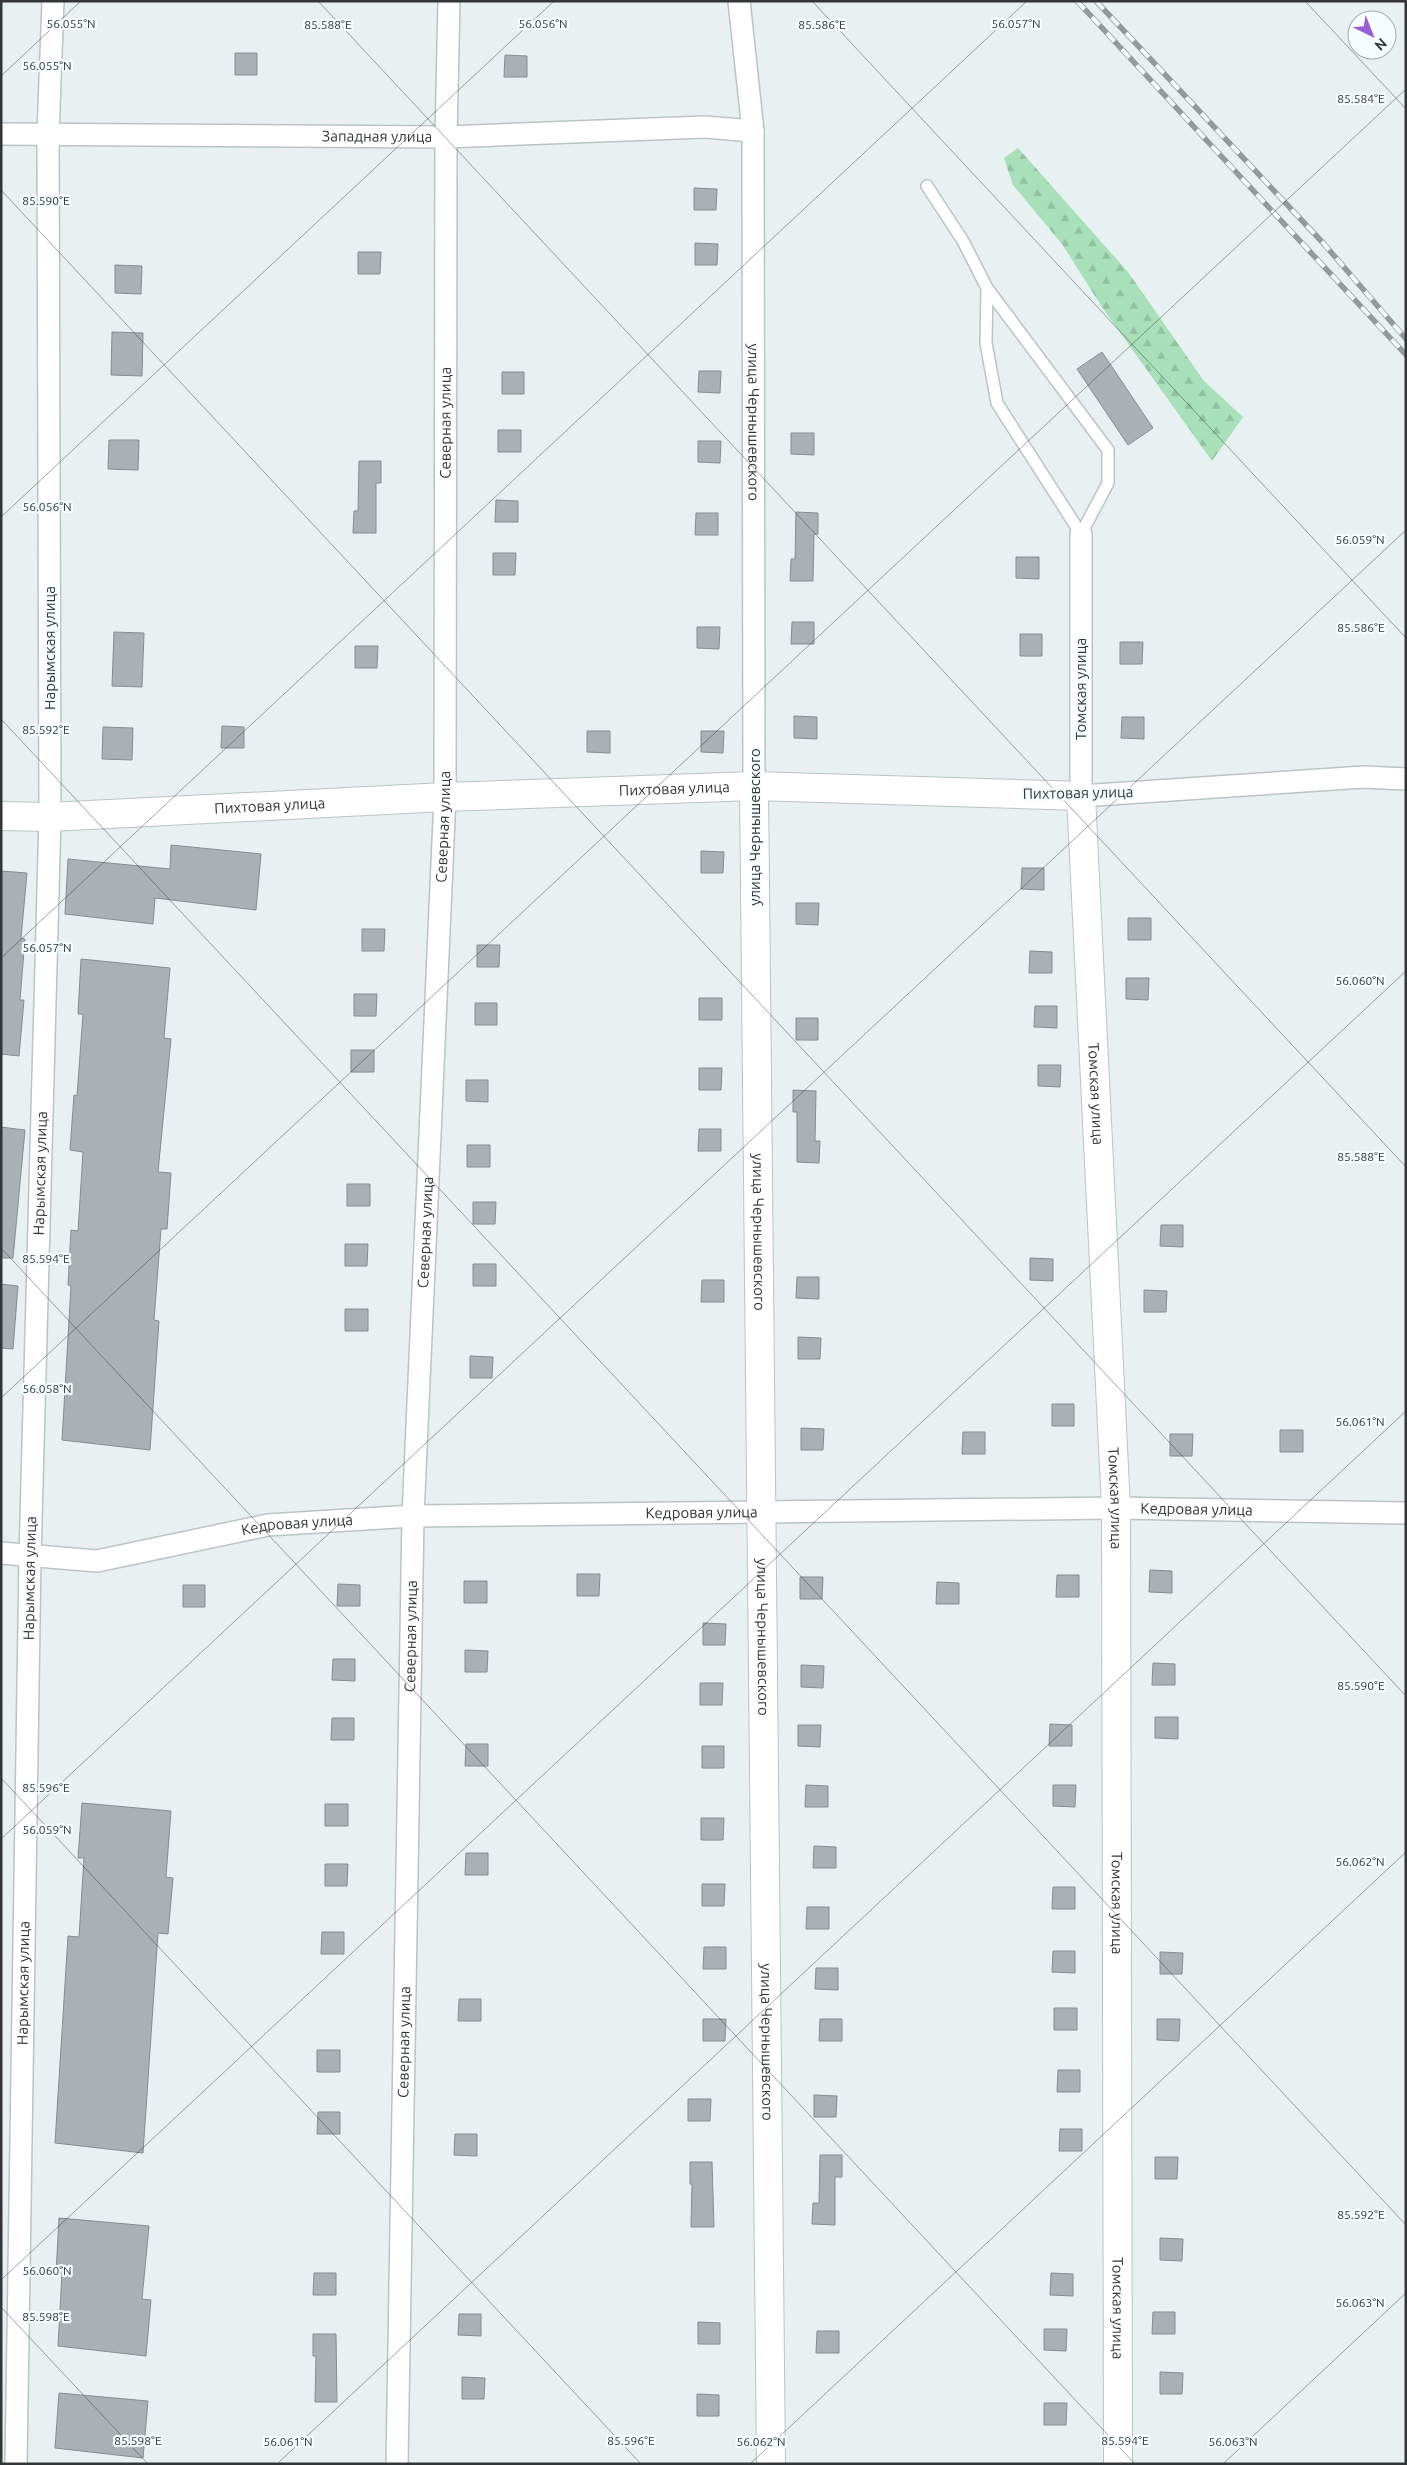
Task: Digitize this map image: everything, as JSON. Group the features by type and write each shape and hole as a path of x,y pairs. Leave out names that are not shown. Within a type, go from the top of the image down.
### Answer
{"street":[{"name":"Нарымская улица","path":"16,2464 30,1557 50,817 48,134 53,1"},
{"name":"Северная улица","path":"397,2464 413,1516 445,798 446,137 449,1"},
{"name":"улица Чернышевского","path":"739,1 753,131 754,786 771,2464"},
{"name":"Западная улица","path":"1,134 446,137 705,127 753,131"},
{"name":"Томская улица","path":"1081,534 1081,796 1116,1508 1118,2464"},
{"name":"Пихтовая улица","path":"1,816 50,817 445,798 754,786 1081,796 1364,777 1406,779"},
{"name":"Кедровая улица","path":"1,1553 30,1557 97,1561 268,1525 413,1516 762,1510 1116,1508 1406,1513"}],"lane":[{"path":"927,186 963,241 987,288 1108,450 1108,483 1081,534 997,403 986,344 987,288"}],"green space":[{"path":"1018,148 1128,272 1204,381 1243,417 1212,461 1104,310 1062,244 1013,185 1004,158"}],"building":[{"path":"235,53 257,53 257,75 235,75"},
{"path":"505,55 527,56 527,77 504,77"},
{"path":"694,188 717,189 716,210 694,210"},
{"path":"695,243 718,244 717,265 695,265"},
{"path":"358,252 381,252 380,274 358,274"},
{"path":"115,265 142,266 141,294 115,293"},
{"path":"112,332 143,333 142,376 111,375"},
{"path":"1102,352 1153,428 1128,445 1077,369"},
{"path":"699,371 721,371 720,393 698,392"},
{"path":"502,372 524,372 524,394 502,394"},
{"path":"498,430 521,430 521,452 498,452"},
{"path":"791,433 814,433 814,455 791,454"},
{"path":"109,440 139,440 138,470 108,469"},
{"path":"698,441 721,441 720,463 698,462"},
{"path":"359,461 381,461 381,483 376,483 376,533 353,533 354,511 358,511"},
{"path":"496,500 518,501 518,522 495,522"},
{"path":"796,512 818,513 818,534 814,534 813,581 790,581 791,559 795,559"},
{"path":"696,513 718,513 718,535 695,535"},
{"path":"493,553 516,553 515,575 493,575"},
{"path":"1016,557 1039,557 1039,579 1016,578"},
{"path":"792,622 814,622 814,644 791,644"},
{"path":"697,627 720,627 719,649 697,648"},
{"path":"114,632 144,633 142,687 112,686"},
{"path":"1020,634 1042,634 1042,656 1020,656"},
{"path":"1120,642 1143,642 1142,664 1120,664"},
{"path":"355,646 378,646 377,668 355,668"},
{"path":"794,716 817,717 817,739 794,738"},
{"path":"1122,717 1144,717 1144,739 1121,738"},
{"path":"222,726 244,727 244,748 221,748"},
{"path":"103,727 133,728 132,760 102,759"},
{"path":"587,731 610,731 610,753 587,752"},
{"path":"701,731 724,731 723,753 701,752"},
{"path":"171,845 261,854 256,910 155,898 153,924 65,914 68,859 170,869"},
{"path":"701,851 724,852 723,873 701,873"},
{"path":"1022,868 1044,868 1044,890 1021,889"},
{"path":"1,871 27,873 21,938 25,939 20,1000 24,1000 19,1056 1,1054"},
{"path":"796,903 819,903 818,925 796,924"},
{"path":"1128,918 1151,918 1151,940 1128,940"},
{"path":"362,929 385,929 384,951 362,951"},
{"path":"477,945 500,945 499,967 477,967"},
{"path":"1030,951 1052,952 1052,973 1029,973"},
{"path":"81,959 170,968 164,1038 171,1039 158,1172 171,1173 167,1229 161,1229 154,1320 159,1321 150,1450 62,1440 71,1286 68,1285 71,1230 78,1231 83,1152 70,1150 74,1095 77,1096 83,1014 78,1014"},
{"path":"1126,978 1149,978 1148,1000 1126,999"},
{"path":"354,994 377,994 376,1016 354,1016"},
{"path":"699,998 722,998 722,1020 699,1020"},
{"path":"475,1003 497,1003 497,1025 475,1025"},
{"path":"1035,1006 1057,1006 1057,1028 1034,1027"},
{"path":"796,1018 818,1018 818,1040 796,1040"},
{"path":"351,1050 374,1050 374,1072 351,1072"},
{"path":"1038,1065 1061,1065 1060,1087 1038,1086"},
{"path":"699,1068 722,1068 721,1090 699,1090"},
{"path":"466,1080 488,1080 488,1102 466,1101"},
{"path":"793,1090 816,1091 815,1141 820,1141 819,1163 797,1162 797,1112 793,1112"},
{"path":"1,1127 25,1130 13,1258 1,1258"},
{"path":"699,1129 721,1129 721,1151 698,1151"},
{"path":"467,1145 490,1145 490,1167 467,1167"},
{"path":"347,1184 370,1184 370,1206 347,1206"},
{"path":"473,1202 496,1202 495,1224 473,1224"},
{"path":"1161,1225 1183,1225 1183,1247 1160,1246"},
{"path":"345,1244 368,1244 367,1266 345,1266"},
{"path":"1030,1258 1053,1259 1053,1281 1030,1280"},
{"path":"473,1264 496,1264 496,1286 473,1286"},
{"path":"797,1277 819,1277 819,1299 796,1298"},
{"path":"702,1280 724,1280 724,1302 701,1302"},
{"path":"1,1284 18,1286 13,1349 1,1348"},
{"path":"1144,1290 1167,1291 1166,1312 1144,1312"},
{"path":"345,1309 368,1309 368,1331 345,1331"},
{"path":"798,1337 821,1338 820,1359 798,1359"},
{"path":"470,1356 493,1357 492,1378 470,1378"},
{"path":"1052,1404 1074,1404 1074,1426 1052,1426"},
{"path":"801,1428 824,1429 823,1450 801,1450"},
{"path":"1280,1430 1303,1430 1303,1452 1280,1452"},
{"path":"963,1432 985,1432 985,1454 962,1454"},
{"path":"1170,1434 1193,1434 1192,1456 1170,1456"},
{"path":"1150,1570 1172,1571 1172,1593 1149,1592"},
{"path":"577,1574 600,1574 599,1596 577,1596"},
{"path":"1057,1575 1079,1575 1079,1597 1056,1597"},
{"path":"800,1577 823,1577 822,1599 800,1599"},
{"path":"464,1581 487,1581 487,1603 464,1603"},
{"path":"937,1582 959,1583 959,1604 936,1604"},
{"path":"338,1584 360,1585 360,1606 337,1606"},
{"path":"183,1585 205,1585 205,1607 183,1607"},
{"path":"703,1623 726,1624 725,1645 703,1645"},
{"path":"465,1650 488,1651 487,1672 465,1672"},
{"path":"333,1659 355,1659 355,1681 332,1680"},
{"path":"1153,1663 1175,1664 1175,1685 1152,1685"},
{"path":"801,1665 824,1666 823,1688 801,1687"},
{"path":"700,1683 723,1683 722,1705 700,1705"},
{"path":"1155,1717 1178,1717 1178,1739 1155,1738"},
{"path":"332,1718 354,1718 354,1740 331,1740"},
{"path":"1050,1724 1072,1725 1072,1746 1049,1746"},
{"path":"798,1725 821,1725 820,1747 798,1746"},
{"path":"466,1744 488,1744 488,1766 465,1766"},
{"path":"702,1746 724,1746 724,1768 702,1768"},
{"path":"806,1785 828,1786 828,1807 805,1807"},
{"path":"1053,1785 1076,1785 1075,1807 1053,1806"},
{"path":"82,1803 171,1811 166,1877 173,1878 168,1934 158,1933 143,2153 55,2143 68,1936 79,1937 84,1858 78,1858"},
{"path":"325,1804 348,1804 348,1826 325,1826"},
{"path":"701,1818 724,1818 723,1840 701,1840"},
{"path":"814,1846 836,1847 836,1868 813,1868"},
{"path":"466,1853 488,1853 488,1875 465,1875"},
{"path":"325,1864 348,1864 347,1886 325,1886"},
{"path":"702,1884 725,1884 724,1906 702,1906"},
{"path":"1053,1887 1075,1887 1075,1909 1052,1909"},
{"path":"807,1907 829,1907 829,1929 806,1929"},
{"path":"322,1932 344,1932 344,1954 321,1954"},
{"path":"704,1947 726,1947 726,1969 703,1969"},
{"path":"1053,1951 1075,1951 1075,1973 1052,1972"},
{"path":"1160,1952 1183,1953 1182,1974 1160,1974"},
{"path":"816,1968 838,1968 838,1990 815,1989"},
{"path":"459,1999 481,1999 481,2021 458,2021"},
{"path":"1054,2008 1077,2008 1077,2030 1054,2030"},
{"path":"703,2019 726,2019 725,2041 703,2041"},
{"path":"820,2019 842,2019 842,2041 819,2041"},
{"path":"1157,2019 1180,2019 1179,2041 1157,2040"},
{"path":"317,2050 340,2050 340,2072 317,2072"},
{"path":"1058,2070 1080,2070 1080,2092 1057,2092"},
{"path":"814,2095 837,2096 836,2117 814,2117"},
{"path":"688,2099 711,2099 710,2121 688,2121"},
{"path":"318,2112 340,2112 340,2134 317,2134"},
{"path":"1060,2129 1082,2129 1082,2151 1059,2151"},
{"path":"455,2134 477,2134 477,2156 454,2155"},
{"path":"820,2155 842,2155 842,2177 835,2177 835,2225 812,2224 813,2203 819,2203"},
{"path":"1155,2157 1178,2157 1177,2179 1155,2179"},
{"path":"690,2162 712,2162 714,2227 691,2227 692,2184 690,2184"},
{"path":"59,2218 149,2226 142,2299 151,2300 146,2356 58,2346 62,2273 56,2273"},
{"path":"1160,2238 1183,2239 1182,2261 1160,2260"},
{"path":"314,2273 336,2273 336,2295 313,2295"},
{"path":"1051,2273 1073,2274 1073,2296 1050,2295"},
{"path":"1153,2312 1175,2312 1175,2334 1152,2334"},
{"path":"459,2314 481,2314 481,2336 458,2335"},
{"path":"698,2322 720,2323 720,2344 698,2344"},
{"path":"1044,2329 1067,2329 1066,2351 1044,2350"},
{"path":"817,2331 839,2331 839,2353 816,2353"},
{"path":"313,2334 336,2334 337,2402 315,2402 316,2356 313,2356"},
{"path":"1160,2372 1183,2373 1182,2394 1160,2394"},
{"path":"462,2377 485,2378 484,2399 462,2399"},
{"path":"59,2393 148,2401 143,2458 55,2448"},
{"path":"697,2394 719,2395 719,2416 697,2416"},
{"path":"1044,2403 1067,2403 1066,2425 1044,2425"}],"railway":[{"path":"1077,1 1406,355"},
{"path":"1096,1 1324,244 1406,339"}]}
